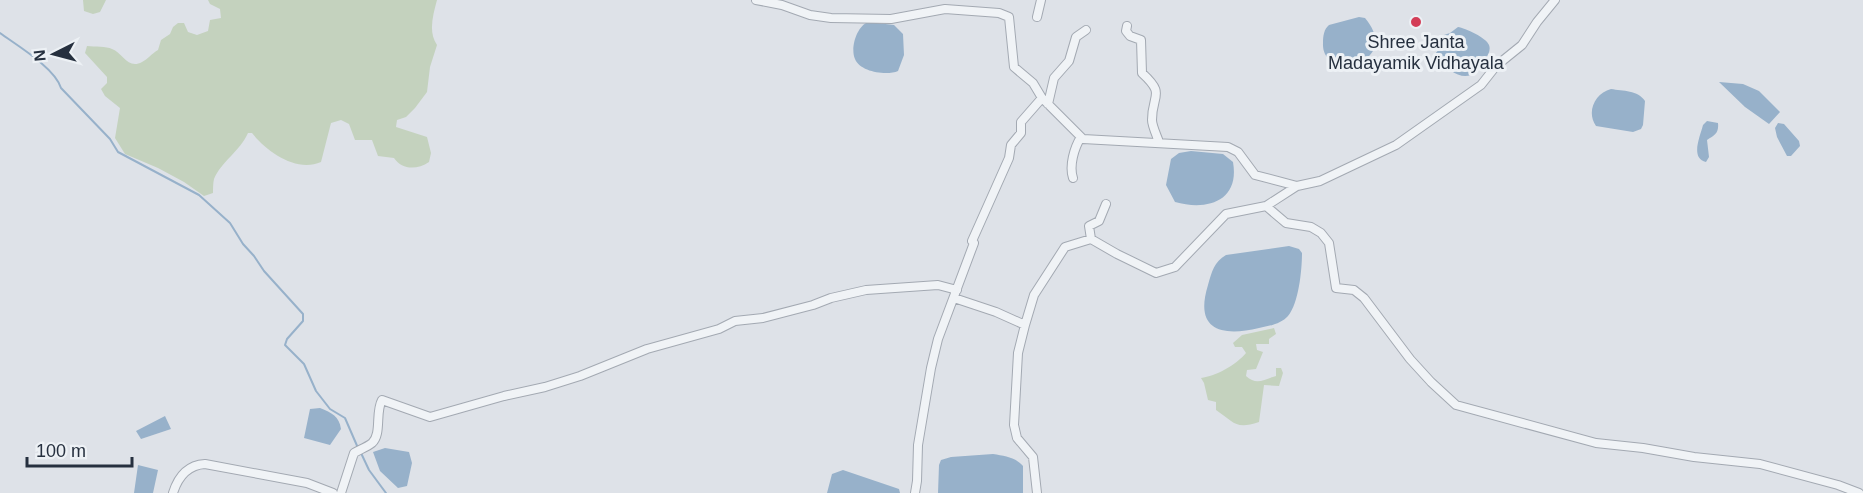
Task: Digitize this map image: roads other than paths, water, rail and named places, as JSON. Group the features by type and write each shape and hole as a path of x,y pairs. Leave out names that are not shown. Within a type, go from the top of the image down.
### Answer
{"street":[{"path":"756,0 782,5 810,15 831,18 891,19 945,9 1009,17 1014,67 1033,82 1045,101 1081,137 1094,141 1159,142 1228,147 1238,152 1255,175 1297,186"},
{"path":"1037,17 1041,0"},
{"path":"1037,493 1033,457 1017,438 1014,425 1018,353 1034,295 1065,247 1090,239 1156,273 1175,267 1226,214 1266,206 1297,186 1320,181 1396,145 1462,99 1481,85 1496,66 1522,45 1555,0"},
{"path":"1127,26 1126,31 1130,36 1142,40 1142,73 1155,85 1152,122 1159,142"},
{"path":"915,493 918,446 931,368 939,339 974,243 972,241 1009,158 1011,145 1021,133 1021,122 1045,101 1054,78 1069,62 1076,37 1086,30"},
{"path":"1073,178 1071,172 1075,145 1081,137"},
{"path":"1090,239 1089,226 1099,221 1106,204"},
{"path":"1266,206 1286,223 1311,227 1321,233 1329,243 1336,288 1354,290 1364,298 1410,359 1456,405 1596,443 1760,464 1859,493"},
{"path":"340,493 354,453 370,444 376,437 378,410 382,399 414,413 430,417 562,382 647,349 719,329 735,321 763,318 866,290 938,285 1025,325"},
{"path":"173,493 184,472 193,466 205,464 333,493"}],"water":[{"path":"1359,17 1365,18 1374,34 1375,47 1368,57 1358,63 1346,65 1334,62 1326,55 1323,43 1326,29 1329,25"},
{"path":"868,22 894,25 903,34 904,55 898,71 874,72 862,67 855,59 853,49 856,38 864,24"},
{"path":"1458,27 1480,36 1490,47 1483,64 1471,75 1456,74 1445,67 1435,54 1441,47 1444,35"},
{"path":"1719,82 1743,84 1759,91 1780,112 1769,124 1745,107"},
{"path":"1611,89 1634,93 1645,101 1641,129 1633,132 1596,126 1592,115 1594,104 1600,94"},
{"path":"1707,121 1718,123 1718,129 1707,140 1709,157 1706,162 1701,160 1697,152 1703,125"},
{"path":"1778,123 1784,124 1799,141 1800,146 1791,156 1787,156 1777,137 1775,128"},
{"path":"1191,151 1223,154 1233,162 1234,176 1226,195 1209,204 1187,205 1175,202 1166,185 1171,159 1179,153"},
{"path":"1289,246 1299,249 1302,253 1302,260 1295,303 1285,319 1278,323 1245,331 1222,330 1214,327 1208,321 1205,300 1212,271 1219,261 1226,255"},
{"path":"320,408 339,421 341,429 330,445 304,438 310,409"},
{"path":"165,416 171,429 141,439 136,431"},
{"path":"385,448 409,452 412,463 407,486 398,488 380,471 373,452"},
{"path":"993,454 1006,456 1023,466 1023,493 938,493 941,460 951,457"},
{"path":"138,465 158,470 153,493 134,493"},
{"path":"843,470 899,489 900,493 827,493 832,474"}],"waterway":[{"path":"0,33 44,65 61,88 110,139 118,152 199,195 230,223 264,271 303,314 303,321 287,339 285,345 304,364 316,391 330,409 345,418 358,448"},
{"path":"361,453 369,470 386,493"}],"place":[{"name":"Shree Janta Madayamik Vidhayala","path":"1416,22"}]}
